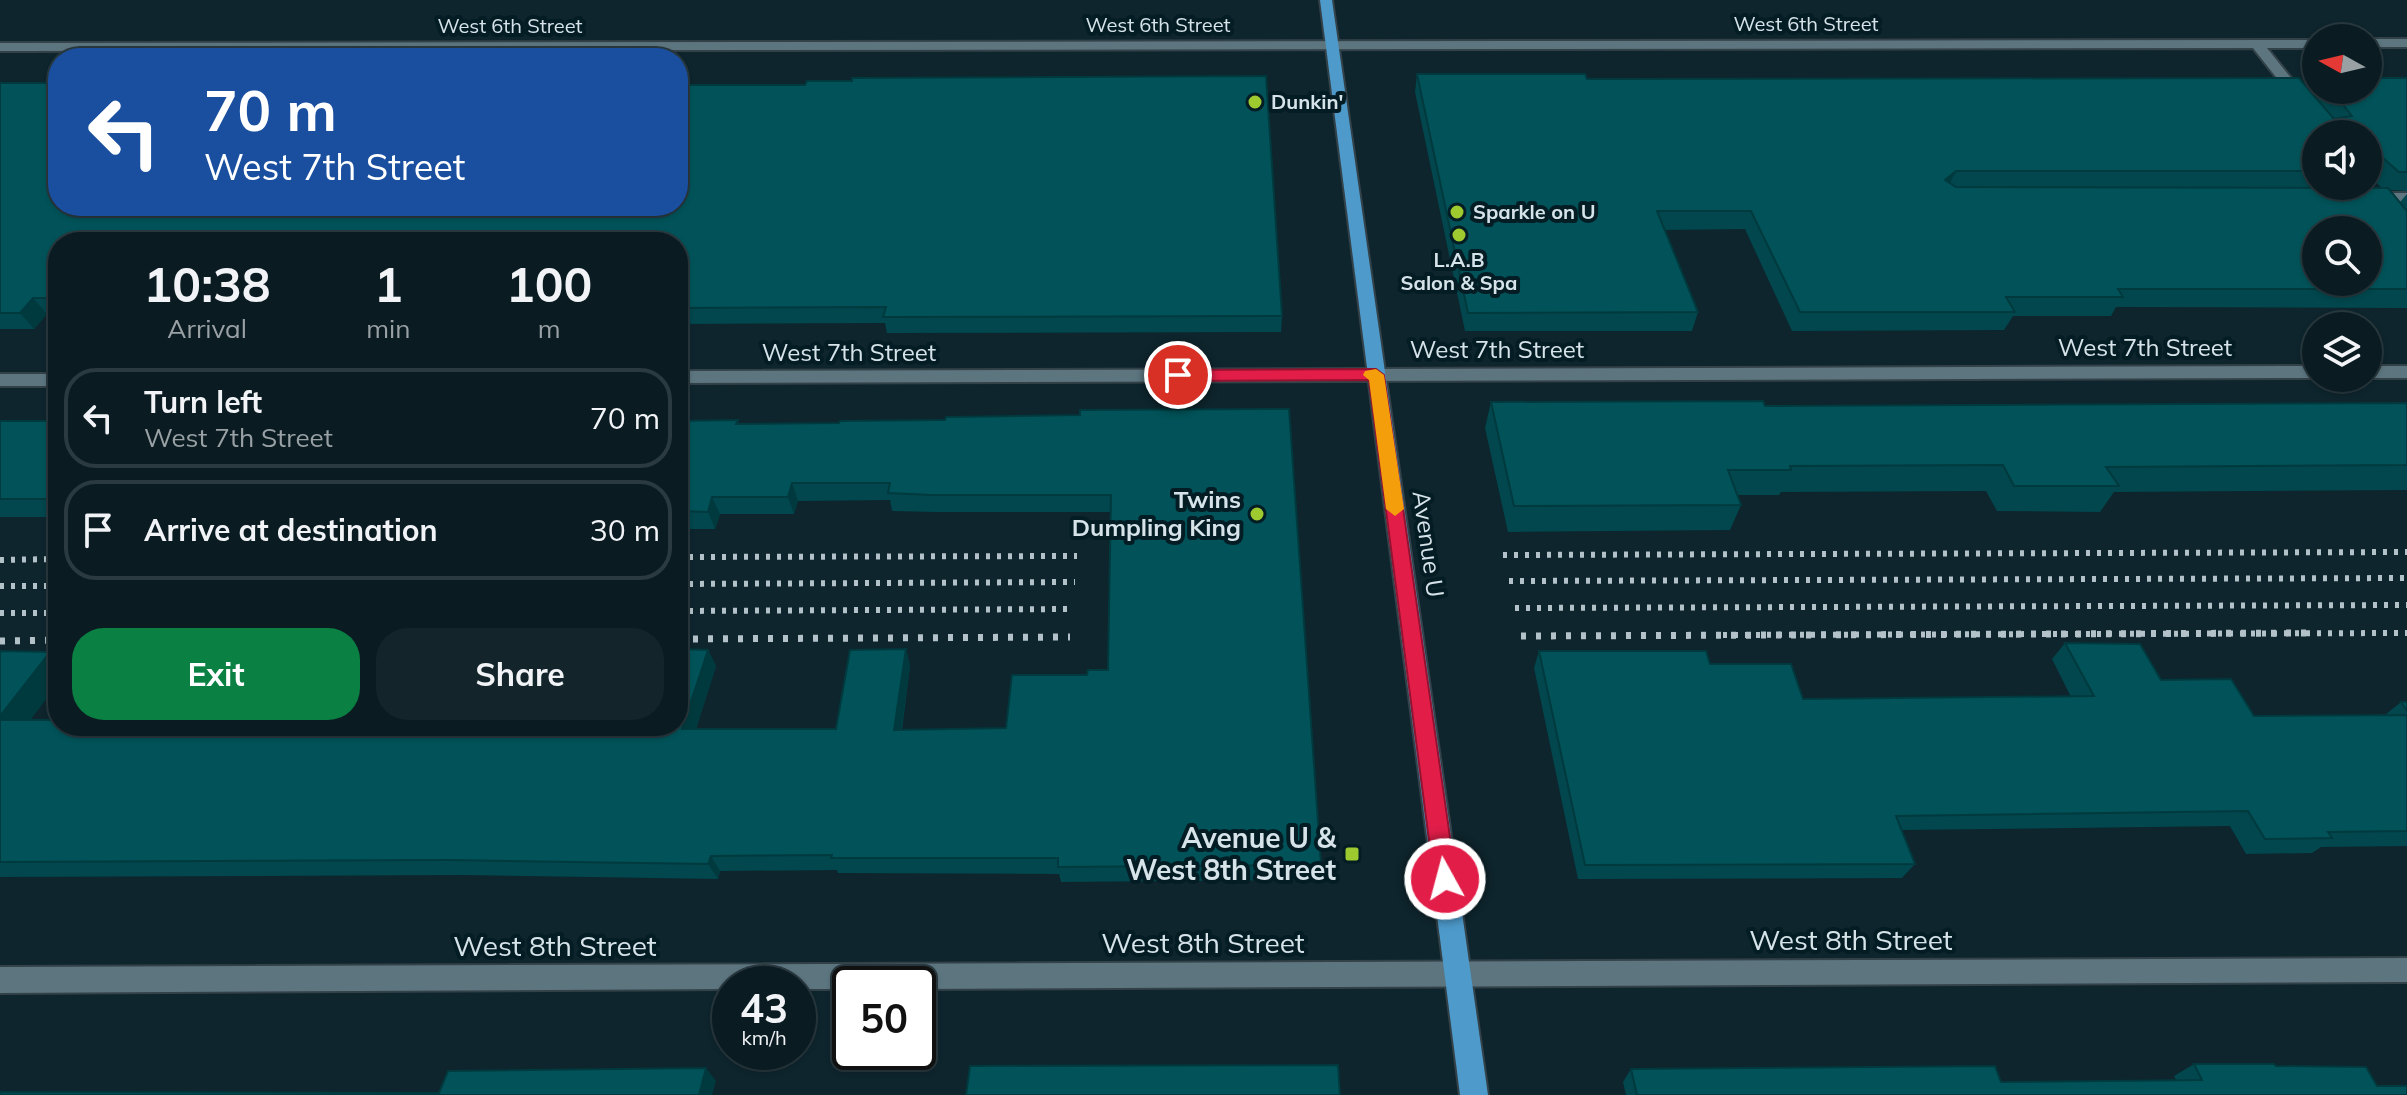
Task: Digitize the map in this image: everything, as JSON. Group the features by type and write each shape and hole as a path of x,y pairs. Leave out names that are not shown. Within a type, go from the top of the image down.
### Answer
{"main road":[{"name":"Avenue U","path":"1326,0 1474,1095"}],"street":[{"path":"2382,43 2407,43"},
{"path":"2257,44 2318,120"},
{"name":"West 6th Street","path":"0,47 2302,44"},
{"path":"2361,200 2384,204 2407,198"},
{"path":"2381,200 2384,204"},
{"name":"West 7th Street","path":"688,377 2302,372"},
{"path":"2382,372 2407,372"},
{"path":"0,380 48,380"},
{"name":"West 8th Street","path":"0,980 2407,970"}],"building":[{"path":"1417,74 1585,74 1587,79 2299,78 2302,82 2302,104 2321,104 2334,119 2352,116 2342,104 2382,104 2382,78 2407,78 2407,172 2399,172 2382,160 2382,120 2302,120 2302,171 1956,171 1945,180 1956,187 2302,188 2302,200 2382,200 2382,188 2388,188 2407,211 2407,289 2382,289 2382,216 2302,216 2302,289 2118,289 2123,297 2006,297 2015,312 1800,312 1751,211 1657,211 1698,312 1468,313"},
{"path":"1266,76 1282,316 883,317 886,307 688,308 688,232 48,232 48,298 33,298 20,313 0,313 0,83 48,83 48,216 688,216 688,85 805,85 807,81 852,81 852,78"},
{"path":"1763,401 1765,406 2407,403 2407,465 2106,467 2119,486 2014,486 2003,465 1790,466 1791,470 1728,470 1741,505 1514,506 1491,402"},
{"path":"1289,409 1321,865 1058,867 1058,858 831,858 832,855 711,856 708,864 449,860 0,862 0,720 48,720 48,736 688,736 688,729 836,729 850,650 906,649 894,730 1006,728 1012,675 1087,675 1088,670 1108,670 1111,495 932,495 888,493 890,483 792,483 788,497 712,497 708,512 688,511 688,421 738,420 736,424 839,423 945,420 946,417 1080,415 1080,410"},
{"path":"0,421 48,421 48,499 0,499"},
{"path":"2065,643 2140,644 2161,680 2231,679 2254,716 2407,715 2407,831 2328,832 2332,838 2265,839 2248,811 1896,816 1915,864 1585,865 1539,651 1706,651 1710,664 1791,664 1803,699 2094,696"},
{"path":"688,649 708,650 688,711"},
{"path":"0,651 48,652 48,655 0,716"},
{"path":"2194,1064 2366,1067 2377,1086 2407,1086 2407,1095 1637,1095 1631,1069 1995,1066 2001,1082 2202,1080"},
{"path":"1338,1065 1340,1095 966,1095 970,1066"},
{"path":"706,1068 699,1095 0,1095 0,1092 439,1093 448,1071"}],"railway":[{"path":"1503,555 2407,552"},
{"path":"688,557 1077,556"},
{"path":"0,560 48,559"},
{"path":"1509,581 2407,578"},
{"path":"688,584 1075,582"},
{"path":"0,586 48,586"},
{"path":"1515,608 2407,605"},
{"path":"688,611 1072,609"},
{"path":"0,613 48,613"},
{"path":"1997,634 2314,633"},
{"path":"1997,634 2407,633"},
{"path":"1521,636 1997,634"},
{"path":"1723,635 1997,634"},
{"path":"688,639 1070,637"},
{"path":"0,641 48,640"}],"slow traffic":[{"path":"1371,375 1376,375 1395,509"}],"place":[{"name":"Dunkin'","path":"1255,102"},
{"name":"Sparkle on U","path":"1457,212"},
{"name":"L.A.B Salon & Spa","path":"1459,235"},
{"name":"Twins Dumpling King","path":"1257,514"},
{"name":"Avenue U & West 8th Street","path":"1352,854"}],"route":[{"path":"1178,375 1376,375 1445,879"}]}
